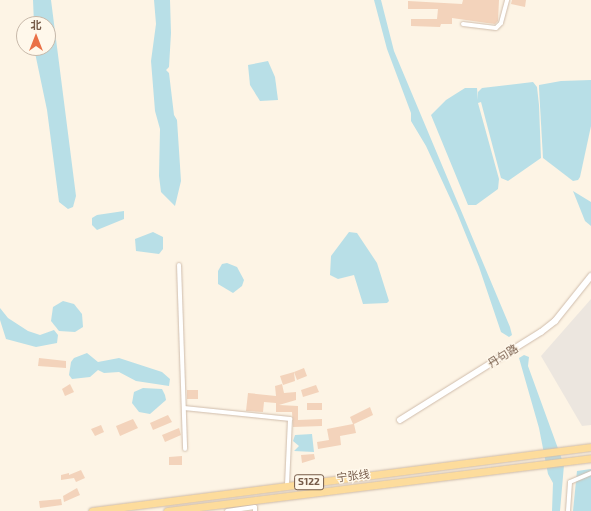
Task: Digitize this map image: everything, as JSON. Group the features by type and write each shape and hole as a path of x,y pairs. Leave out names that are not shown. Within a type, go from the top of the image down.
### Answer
{"main road":[{"name":"宁张线","path":"92,511 287,484 527,456 591,447"},
{"name":"宁张线","path":"167,511 528,464 591,458"}],"street":[{"path":"463,24 496,28 501,23 507,0"},
{"path":"179,265 185,449"},
{"name":"丹句路","path":"400,420 541,332 555,321 591,276"},
{"path":"184,408 290,419 287,484"},
{"path":"568,511 570,482 591,473"},
{"path":"227,511 255,508 256,511"}],"shaded area":[{"path":"591,299 591,425 582,426 541,356"}],"water":[{"path":"33,0 51,0 53,16 34,16"},
{"path":"154,0 170,0 171,33 169,67 166,70 169,73 174,115 177,120 181,181 175,206 161,192 159,176 160,129 155,111 151,61 156,24"},
{"path":"374,0 381,0 394,51 510,327 512,335 509,337 501,332 479,267 457,213 426,146 411,121 411,113 387,49"},
{"path":"56,39 76,196 73,207 68,209 59,202 47,110 36,56 56,56"},
{"path":"268,61 275,77 278,100 260,101 250,85 248,65"},
{"path":"591,80 591,126 580,177 578,180 573,181 543,158 539,85 561,81"},
{"path":"533,82 537,87 539,105 541,158 508,181 501,178 481,102 478,103 499,179 498,189 476,205 468,205 431,115 446,100 465,88 477,88 478,100 478,92 482,88"},
{"path":"573,191 591,202 591,226 585,221"},
{"path":"124,211 124,219 97,230 92,225 92,218 97,215"},
{"path":"153,232 163,237 163,249 159,254 136,251 135,239"},
{"path":"349,232 357,233 377,263 389,301 387,303 363,304 354,275 338,279 330,275 331,256"},
{"path":"227,263 237,267 244,280 242,286 233,293 218,284 218,271 222,264"},
{"path":"63,301 74,304 82,314 83,327 75,332 59,331 51,321 53,307"},
{"path":"0,308 8,318 28,331 40,335 54,330 58,335 57,343 36,347 6,339 0,320"},
{"path":"87,353 98,362 119,358 162,372 170,379 169,386 136,381 119,372 104,373 98,370 90,377 72,379 69,375 71,362 74,358"},
{"path":"524,355 529,357 528,366 564,465 560,511 552,511 553,483 548,474 539,428 519,358"},
{"path":"143,388 162,389 165,395 166,400 150,414 139,412 132,403 134,392"},
{"path":"312,434 314,452 294,451 299,446 293,441 295,435"},
{"path":"591,469 591,511 573,511 577,471"}],"building":[{"path":"463,0 499,0 498,21 495,24 452,18 452,24 441,24 440,27 411,26 411,19 437,19 438,9 408,9 408,1 462,4"},
{"path":"512,0 526,0 525,7 511,4"},
{"path":"39,358 66,361 66,368 38,366"},
{"path":"304,368 307,376 297,380 294,372"},
{"path":"294,372 295,381 283,385 280,376"},
{"path":"70,384 74,392 65,396 62,389"},
{"path":"282,384 284,393 296,392 296,400 279,405 298,406 298,420 322,419 322,426 293,427 292,412 276,412 276,403 264,402 263,412 246,411 248,393 276,396 275,386"},
{"path":"316,385 319,392 303,397 301,390"},
{"path":"187,390 198,390 198,399 187,399"},
{"path":"307,403 322,403 322,410 307,410"},
{"path":"370,407 373,415 354,424 356,433 340,436 341,445 318,449 317,442 329,440 327,429 353,424 350,417"},
{"path":"168,415 172,422 153,430 150,423"},
{"path":"133,419 138,428 120,436 116,426"},
{"path":"101,425 104,432 95,436 91,429"},
{"path":"179,428 181,435 165,442 162,435"},
{"path":"314,454 315,459 302,463 301,455"},
{"path":"182,456 182,465 169,465 169,457"},
{"path":"81,470 85,478 76,482 74,478 61,480 61,475 69,473 69,475"},
{"path":"77,488 80,495 64,502 63,496"},
{"path":"61,499 62,505 40,508 39,501"}]}
